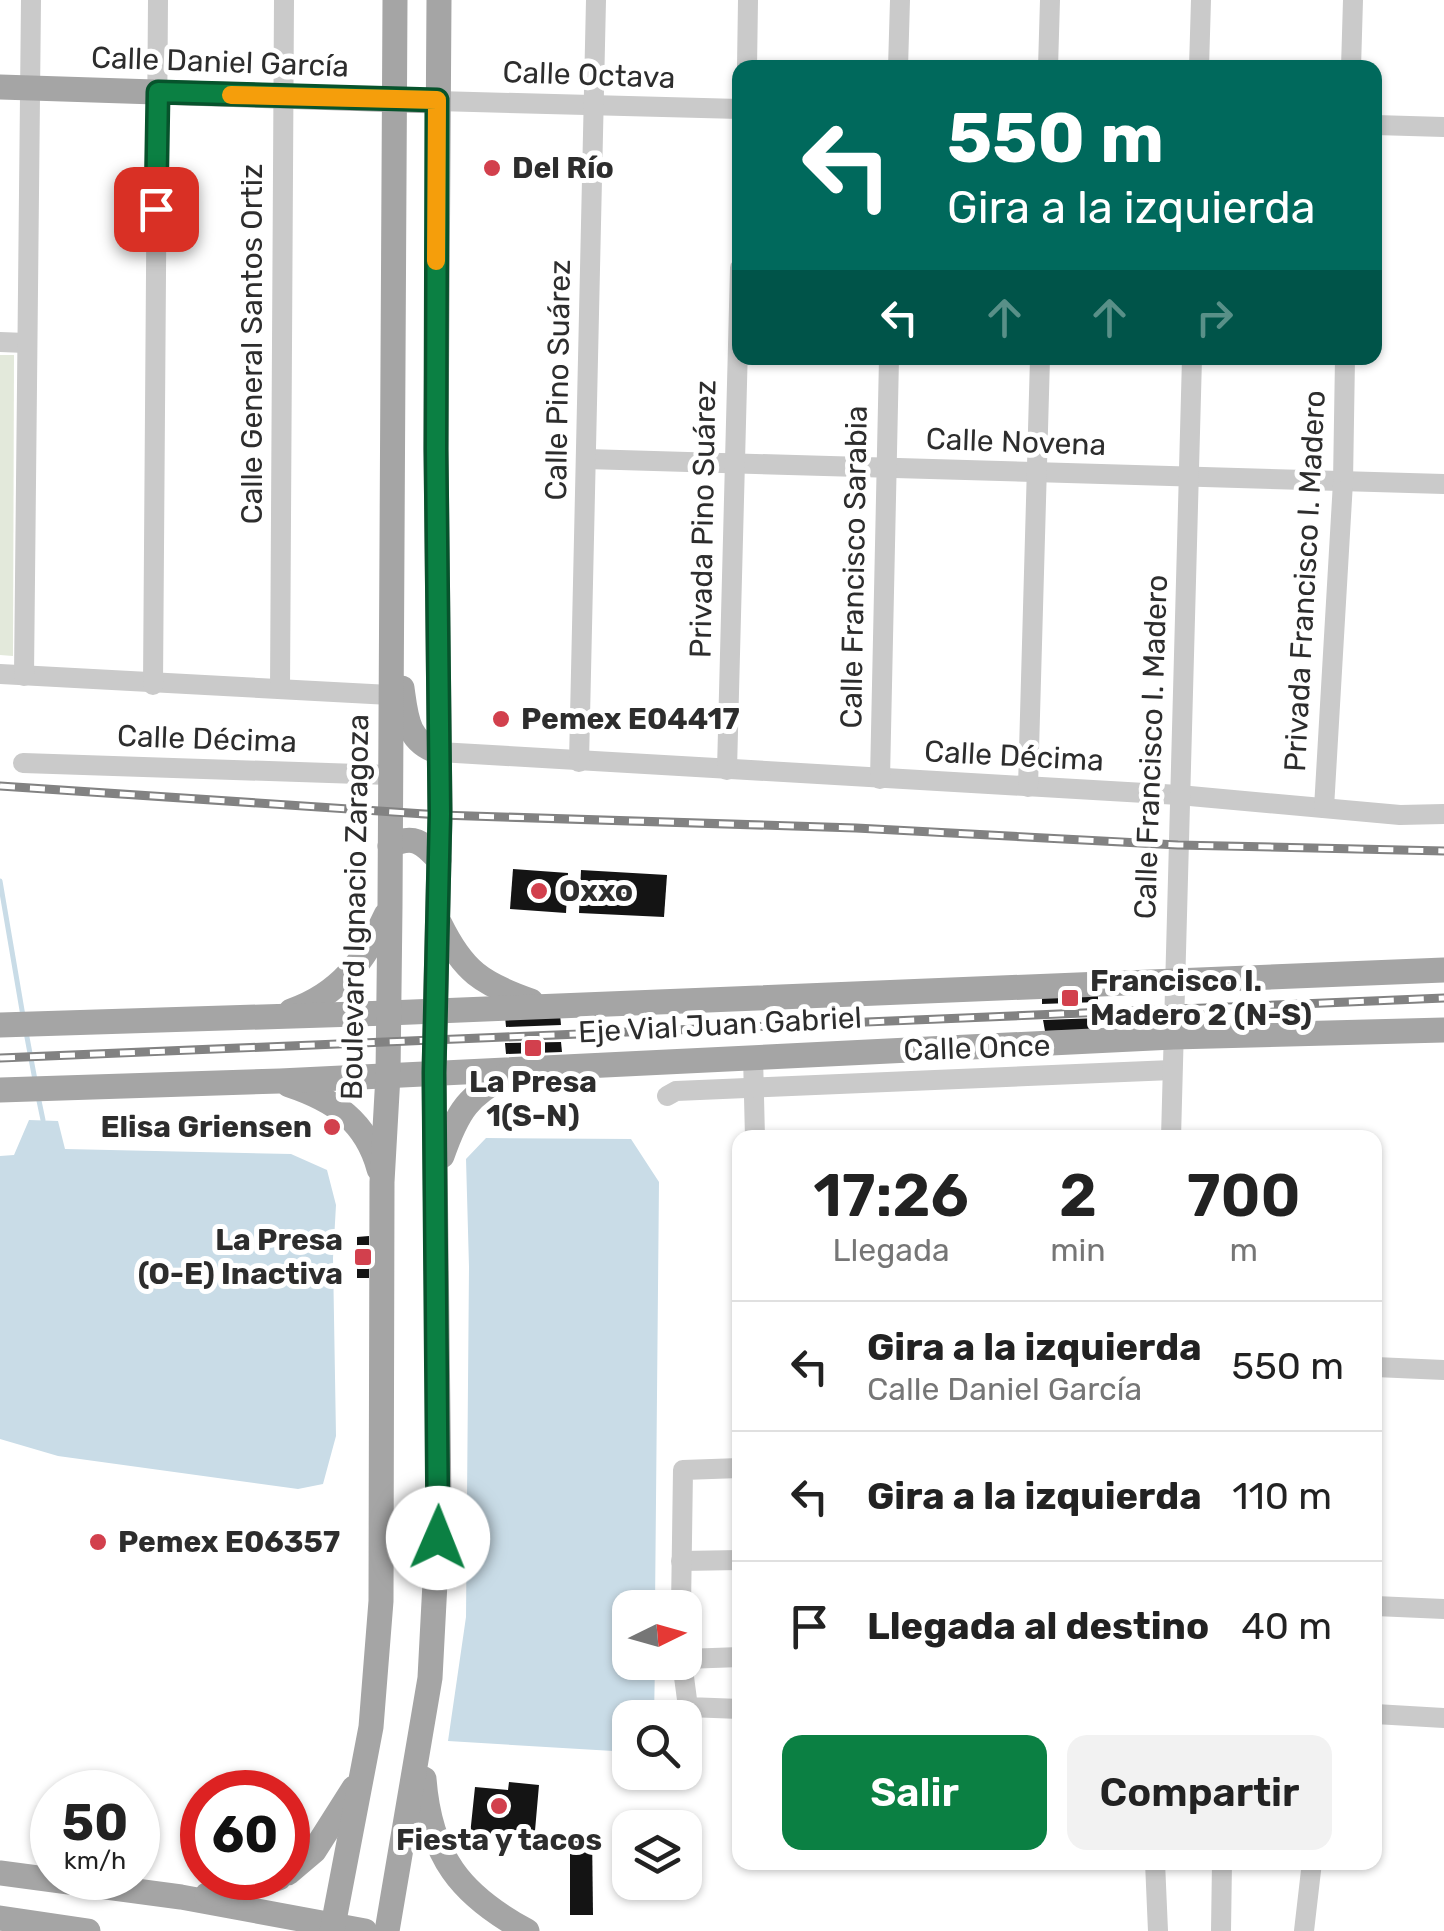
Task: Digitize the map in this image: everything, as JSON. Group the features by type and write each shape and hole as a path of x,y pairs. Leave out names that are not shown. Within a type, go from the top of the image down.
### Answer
{"main road":[{"name":"Boulevard Ignacio Zaragoza","path":"333,1928 364,1771 378,1663 381,1601 382,1182 390,906 394,0"},
{"path":"388,1931 430,1678 439,1506 434,1073 439,921 438,0"},
{"name":"Calle Daniel García","path":"0,88 437,100"},
{"path":"391,640 412,734 422,745 439,752"},
{"path":"390,846 412,839 420,841 439,860"},
{"path":"276,1016 306,1006 346,978 370,948 390,906"},
{"path":"439,921 458,956 482,981 545,1006"},
{"name":"Eje Vial Juan Gabriel","path":"6,1025 1444,970"},
{"name":"Eje Vial Juan Gabriel","path":"13,1089 280,1082 1173,1037 1444,1030"},
{"path":"436,1170 463,1106 492,1082 520,1068"},
{"path":"280,1082 318,1094 356,1122 374,1149 382,1182"},
{"path":"420,1749 426,1812 444,1858 474,1897 527,1931"},
{"path":"310,1854 364,1771"},
{"path":"0,1873 30,1877"},
{"path":"42,1924 55,1900"},
{"path":"196,1900 365,1931"},
{"path":"0,1918 88,1931"}],"street":[{"path":"24,676 31,0"},
{"path":"152,684 158,0"},
{"name":"Calle General Santos Ortiz","path":"280,689 284,0"},
{"name":"Calle Pino Suárez","path":"579,762 596,0"},
{"path":"747,60 748,0"},
{"path":"898,60 900,0"},
{"path":"1048,60 1050,0"},
{"path":"1199,60 1201,0"},
{"path":"1351,60 1353,0"},
{"name":"Calle Octava","path":"437,100 732,109"},
{"path":"1382,125 1444,127"},
{"path":"0,342 26,342"},
{"name":"Privada Pino Suárez","path":"727,770 736,365"},
{"name":"Calle Francisco Sarabia","path":"880,778 889,365"},
{"path":"1028,787 1040,365"},
{"name":"Calle Francisco I. Madero","path":"1171,1130 1192,365"},
{"name":"Privada Francisco I. Madero","path":"1324,808 1343,482 1345,365"},
{"name":"Calle Novena","path":"586,459 1444,484"},
{"path":"0,674 390,695"},
{"name":"Calle Décima","path":"439,752 1179,795 1400,815 1444,814"},
{"name":"Calle Décima","path":"23,763 389,776"},
{"path":"754,1056 754,1130"},
{"name":"Calle Once","path":"666,1096 676,1091 1172,1070"},
{"path":"1382,1367 1444,1370"},
{"path":"681,1590 683,1470 732,1468"},
{"path":"681,1561 732,1560"},
{"path":"1382,1606 1444,1609"},
{"path":"702,1660 732,1658"},
{"path":"686,1680 688,1707 732,1710"},
{"path":"1382,1714 1444,1718"},
{"path":"1155,1870 1158,1931"},
{"path":"1221,1931 1222,1870"},
{"path":"1304,1931 1311,1870"}],"shaded area":[{"path":"0,355 14,355 13,656 0,655"}],"water":[{"path":"29,1120 58,1121 65,1149 291,1154 327,1170 336,1205 336,1436 323,1484 298,1489 58,1456 0,1439 0,1156 14,1155"},
{"path":"486,1138 631,1139 659,1182 655,1590 612,1590 612,1680 655,1680 654,1700 612,1700 612,1751 448,1741 466,1617 466,1159"}],"building":[{"name":"Oxxo","path":"513,869 568,873 566,913 510,909"},
{"path":"581,870 667,875 664,917 579,913"},
{"name":"Francisco I. Madero 2 (N-S)","path":"1098,991 1098,1002 1042,1004 1042,994"},
{"path":"560,1014 561,1025 506,1027 505,1016"},
{"path":"1100,1018 1100,1030 1045,1031 1043,1020"},
{"name":"La Presa 1(S-N)","path":"561,1042 562,1052 506,1054 505,1043"},
{"name":"La Presa (O-E) Inactiva","path":"369,1236 369,1278 357,1278 357,1237"},
{"path":"509,1782 539,1785 534,1842 470,1835 475,1787 508,1790"},
{"path":"570,1832 592,1832 593,1915 570,1915"}],"waterway":[{"path":"0,881 23,1016"},
{"path":"26,1032 35,1080"},
{"path":"38,1096 43,1120"}],"railway":[{"path":"0,786 440,815 856,828 1178,845 1444,851"},
{"path":"0,1058 1444,998"}],"slow traffic":[{"path":"231,95 437,100 436,261"}],"place":[{"name":"Del Río","path":"492,168"},
{"name":"Pemex E04417","path":"501,719"},
{"name":"Oxxo","path":"539,891"},
{"name":"Francisco I. Madero 2 (N-S)","path":"1070,998"},
{"name":"La Presa 1(S-N)","path":"533,1048"},
{"name":"Elisa Griensen","path":"332,1127"},
{"name":"La Presa (O-E) Inactiva","path":"363,1257"},
{"name":"Pemex E06357","path":"98,1542"},
{"name":"Fiesta y tacos","path":"499,1806"}],"route":[{"path":"156,209 158,92 437,100 440,814 434,1073 438,1538"}]}
